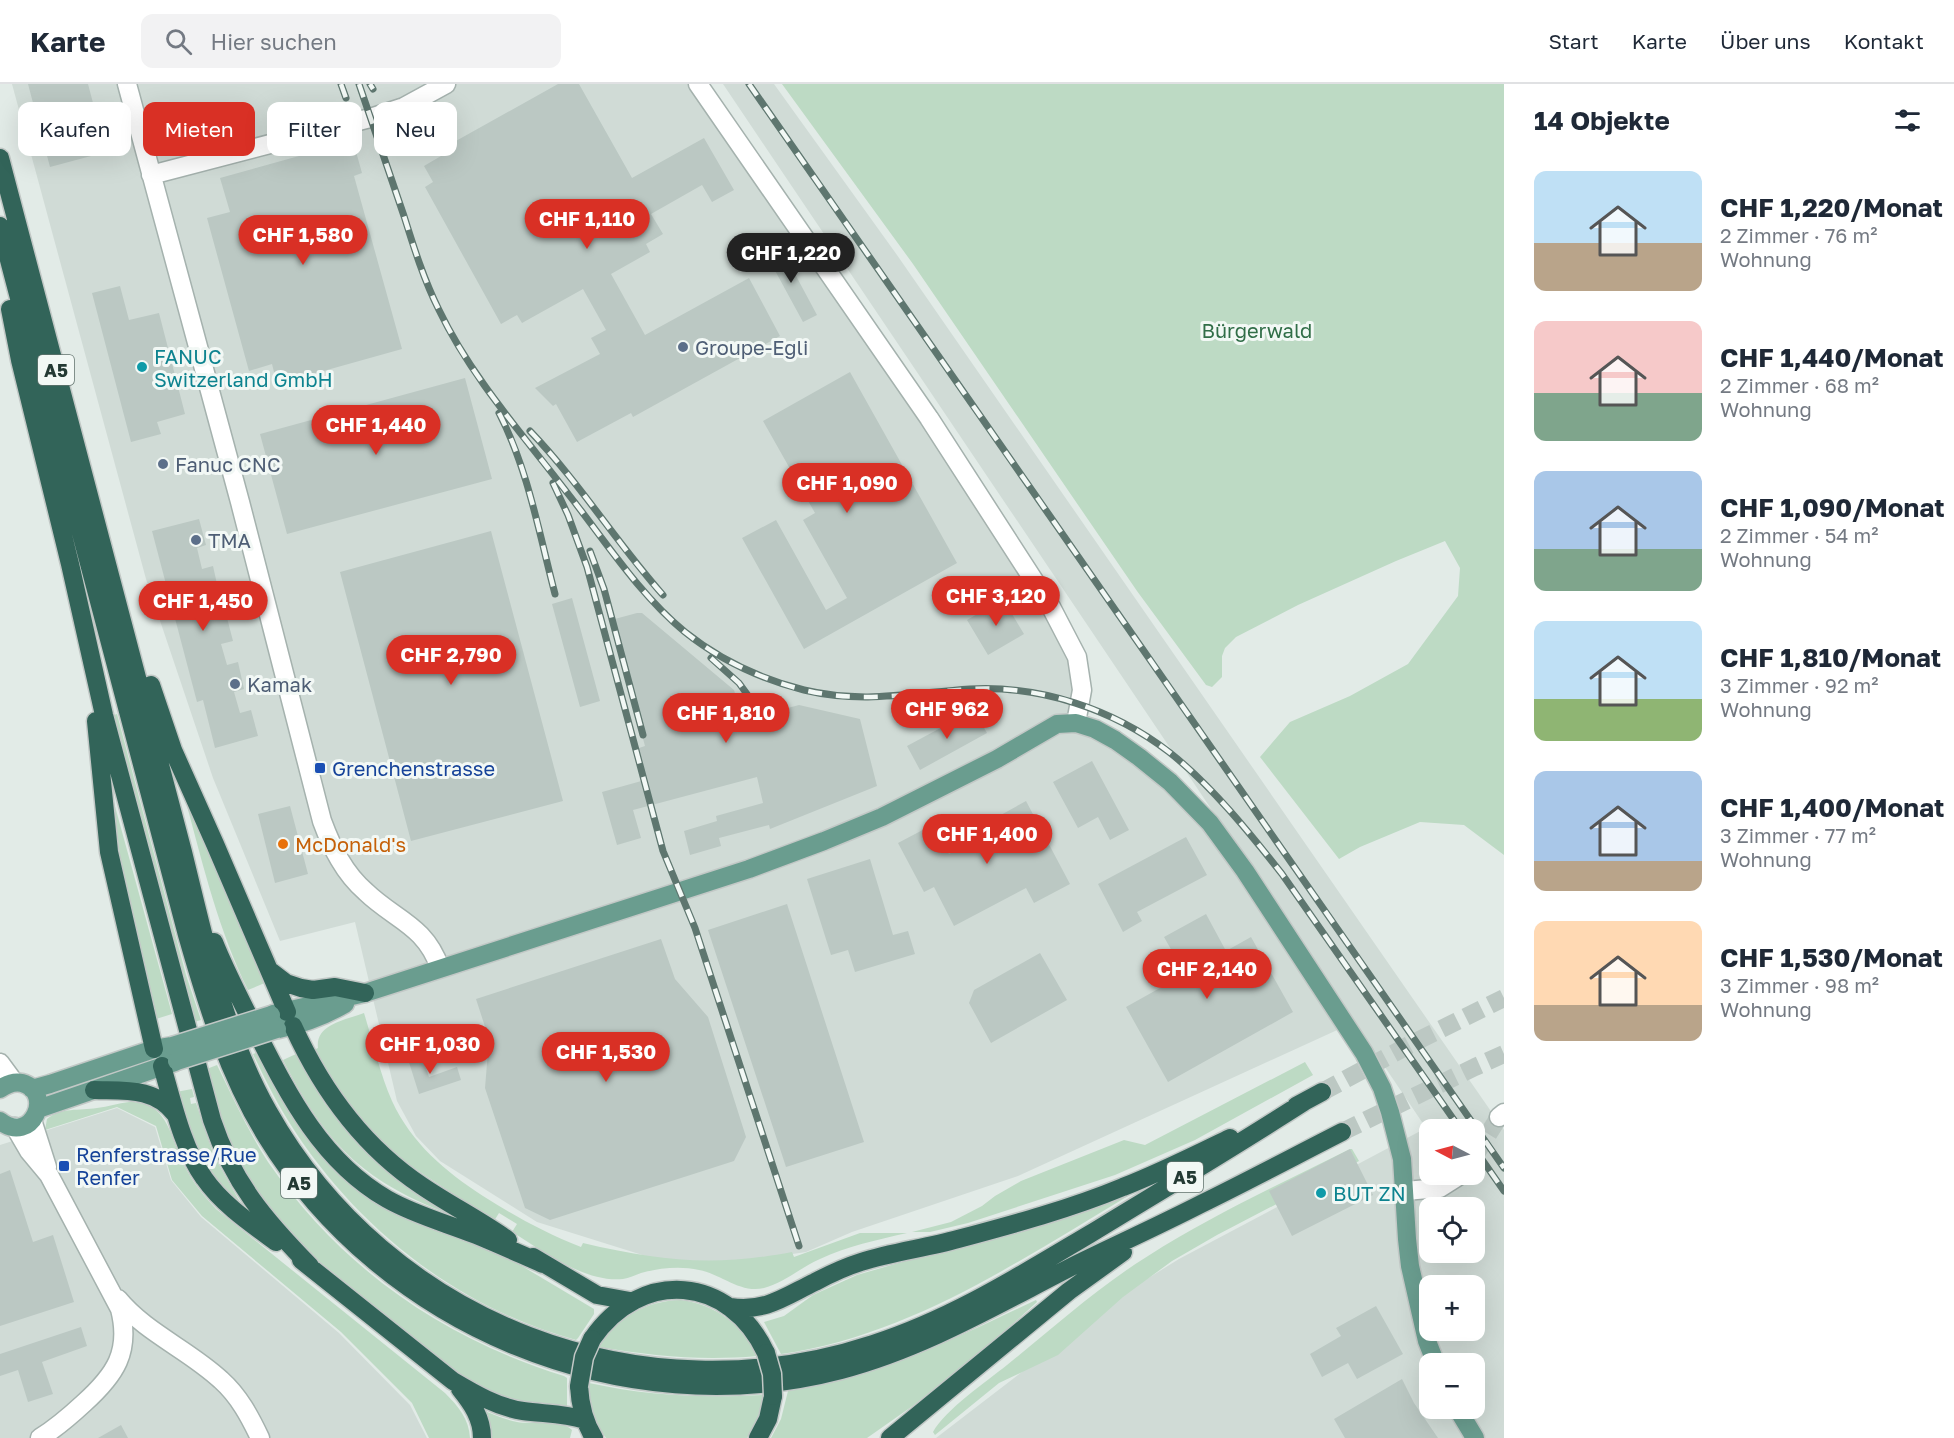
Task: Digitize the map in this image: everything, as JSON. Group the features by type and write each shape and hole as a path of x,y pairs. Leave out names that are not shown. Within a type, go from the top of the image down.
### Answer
{"highway":[{"name":"A5","path":"0,158 217,987 240,1052 283,1136 315,1181 350,1220 405,1268 449,1298 493,1321 522,1334 611,1361 682,1370 760,1368 828,1358 886,1340 951,1312 1027,1271 1228,1152 1322,1092"},
{"name":"A5","path":"0,226 181,913 210,1014 228,1061 267,1138 312,1199 342,1233 374,1262 422,1298 509,1345 565,1365 610,1375 667,1383 760,1384 837,1370 909,1347 1204,1203 1342,1132"},
{"path":"0,260 20,360 104,715 217,1136 237,1178 253,1203 274,1229 310,1266"},
{"path":"40,446 44,489 95,717 109,852 166,1056 178,1118 194,1161 211,1188 247,1221 310,1266 453,1381 485,1400 504,1406 523,1411 571,1415 588,1431"},
{"path":"99,533 173,750 269,970 282,1020 338,1107 366,1140 422,1186 543,1264 597,1294 630,1301"},
{"path":"183,852 215,945 233,984 296,1108 321,1143 358,1179 387,1199 420,1215 543,1264"},
{"path":"269,970 286,983 301,988 313,990 336,987 365,993"},
{"path":"94,1090 135,1092 154,1096 164,1102 178,1118"},
{"path":"730,1307 748,1308 767,1305 790,1296 844,1268 864,1261 955,1240 1087,1201 1160,1171 1305,1102"},
{"path":"888,1438 1100,1268 1159,1229 1204,1203"},
{"path":"588,1431 579,1386 584,1357 592,1339 608,1318 630,1301 663,1291 687,1291 710,1296 730,1307 753,1330 766,1353 772,1374 773,1396 768,1419 758,1438"},
{"path":"453,1381 477,1415 481,1423 482,1438"}],"main road":[{"path":"32,1089 166,1056 282,1020 327,1014 365,993 749,869 824,842 882,817 998,759 1057,724 1076,723 1095,729 1115,740 1170,782 1204,816 1227,845 1372,1067 1390,1112 1402,1159 1410,1266 1432,1353"},
{"path":"8,1124 23,1126 35,1115 166,1056"},
{"path":"7,1086 27,1085 32,1089 37,1098 35,1115"},
{"path":"1464,1419 1475,1438"}],"street":[{"path":"128,84 240,502 322,821 335,852 353,879 375,901 417,931 435,954 440,968"},
{"path":"151,176 370,118 404,107 446,84"},
{"path":"698,84 929,418 1051,607 1077,657 1082,690 1076,723"},
{"path":"0,1063 7,1086"},
{"path":"35,1115 48,1175"},
{"path":"8,1124 48,1175 120,1309 124,1338 117,1366 106,1382 61,1425 40,1438"},
{"path":"1405,1191 1440,1188 1445,1185"},
{"path":"108,1286 129,1311 148,1327 224,1382 243,1406 260,1438"}],"shaded area":[{"path":"12,84 698,84 1077,657 1076,723 1170,782 1346,1026 1018,1176 852,1232 806,1252 719,1265 652,1258 537,1222 440,1161 416,1136 397,1101 355,922 280,941 213,778 146,579 31,156 131,156 131,102 18,102 18,106"},
{"path":"723,84 774,84 897,255 1504,1130 1504,1438 936,1438 1126,1292 1179,1259 1419,1132 1419,1185 1485,1185 1485,1119 1420,1119"},
{"path":"117,1108 155,1127 171,1180 201,1217 339,1333 410,1405 427,1438 0,1438 0,1145"}],"green space":[{"name":"Bürgerwald","path":"782,84 1504,84 1504,855 1464,825 1420,822 1360,847 1339,859 1260,757 1290,722 1350,696 1408,664 1458,596 1460,568 1445,541 1298,605 1236,637 1225,648 1222,656 1222,677 1212,687 1206,685 1137,591 913,264"},
{"path":"117,714 186,975 201,1020 191,1023 111,716"},
{"path":"113,799 172,1014 156,1019 122,874"},
{"path":"191,804 267,982 248,990 213,900 187,806"},
{"path":"364,1013 392,1101 409,1130 431,1155 456,1177 507,1211 581,1247 583,1243 637,1254 687,1260 764,1257 792,1252 794,1257 860,1233 907,1233 830,1254 779,1282 756,1289 739,1286 707,1272 692,1269 655,1270 623,1279 609,1279 579,1271 512,1232 517,1224 499,1213 494,1221 405,1162 376,1137 339,1094 314,1050 318,1048 318,1040 326,1028"},
{"path":"261,1051 325,1155 495,1250 594,1309 594,1314 578,1338 576,1340 532,1326 490,1307 450,1284 412,1258 377,1228 315,1160 289,1122 253,1054"},
{"path":"296,1054 325,1104 358,1142 448,1210 446,1213 390,1186 348,1154 330,1135 314,1114 283,1060"},
{"path":"1305,1062 1313,1075 1195,1140 1115,1175 968,1223 930,1232 912,1232 951,1222 982,1206 1021,1181 1124,1140 1145,1145"},
{"path":"217,1065 247,1126 268,1162 328,1235 362,1266 436,1320 519,1360 567,1378 567,1407 520,1405 468,1381 295,1242 239,1169 204,1070"},
{"path":"192,1089 194,1097 190,1098 191,1104 196,1103 214,1156 240,1202 238,1204 200,1161 176,1092"},
{"path":"129,1102 143,1103 161,1115 172,1134 188,1173 216,1209 445,1393 462,1413 470,1438 429,1438 412,1403 341,1332 202,1216 172,1180 156,1126 117,1107 45,1130 47,1119 58,1113"},
{"path":"1350,1149 1359,1161 1172,1261 1123,1297 1058,1355 999,1383 935,1435 933,1432 939,1423 967,1396 1129,1268 1222,1213"},
{"path":"1127,1193 1128,1196 1046,1246 962,1293 874,1331 828,1345 781,1354 764,1322 784,1316 813,1295 857,1275 1009,1231"},
{"path":"681,1300 706,1306 726,1318 744,1334 757,1356 678,1357 599,1347 624,1319 644,1307"},
{"path":"1036,1300 1037,1302 997,1338 914,1405 867,1438 771,1438 781,1419 788,1391 853,1377 884,1367"},
{"path":"589,1383 654,1393 697,1396 763,1395 763,1397 758,1417 747,1438 606,1438 593,1412"},
{"path":"485,1411 517,1422 567,1426 572,1430 570,1438 488,1438"}],"building":[{"path":"28,84 88,84 93,102 33,102"},
{"path":"558,84 579,84 632,178 704,138 734,190 712,202 702,185 651,214 663,234 646,244 650,252 611,274 645,335 749,278 780,336 633,417 631,413 577,442 556,404 553,406 535,388 600,354 591,338 606,330 583,289 522,323 517,315 501,324 425,187 433,182 424,166 441,156 457,156 457,140"},
{"path":"47,156 91,156 50,167"},
{"path":"299,156 357,156 362,173 354,176 402,349 277,384 272,364 249,371 207,218 230,212 220,178"},
{"path":"780,246 817,315 803,322 766,254"},
{"name":"FANUC Switzerland GmbH","path":"120,286 129,320 159,313 185,414 157,422 161,434 131,442 92,293"},
{"path":"850,372 957,563 804,649 742,538 776,520 826,610 847,598 803,520 815,513 763,421"},
{"path":"465,378 492,479 287,534 260,434"},
{"path":"199,519 206,545 197,548 202,569 213,566 219,593 209,596 215,617 226,614 233,641 221,644 227,665 238,662 244,689 234,692 240,713 251,710 258,736 215,748 203,700 197,702 152,531"},
{"path":"491,531 563,801 411,841 340,572"},
{"path":"572,598 600,701 580,707 552,604"},
{"path":"1003,599 1024,634 988,655 967,620"},
{"path":"642,613 734,690 743,720 799,705 860,719 877,786 770,829 769,825 719,838 721,846 690,855 684,831 717,821 716,816 763,803 757,777 633,810 641,838 617,845 602,792 645,780 636,749 645,746 611,620"},
{"path":"974,710 987,733 920,770 907,746"},
{"path":"1092,761 1129,830 1110,840 1098,817 1078,828 1053,782"},
{"path":"1026,801 1070,884 1034,903 1026,888 954,926 934,887 924,892 898,843 934,824 949,854 994,830 990,821"},
{"name":"McDonald's","path":"290,806 308,874 275,883 258,814"},
{"path":"1186,837 1207,875 1137,912 1142,921 1123,932 1098,884"},
{"path":"870,859 893,935 908,931 915,954 855,972 848,950 831,955 807,879"},
{"path":"787,904 864,1142 786,1167 708,930"},
{"path":"1206,914 1226,951 1251,937 1293,1012 1168,1082 1126,1007 1185,974 1164,937"},
{"path":"661,939 675,979 708,1017 746,1137 734,1161 550,1220 525,1208 485,1088 489,1039 476,999"},
{"path":"1040,953 1067,1000 991,1043 969,1003 974,990"},
{"path":"420,1051 429,1077 457,1067 461,1080 419,1094 407,1056"},
{"name":"BUT ZN","path":"1350,1149 1373,1195 1292,1236 1269,1191"},
{"path":"10,1170 33,1242 53,1235 74,1302 0,1326 0,1174"},
{"path":"1376,1306 1403,1354 1357,1379 1348,1363 1322,1377 1310,1354 1341,1336 1336,1328"},
{"path":"81,1327 87,1346 42,1362 53,1394 28,1402 18,1370 0,1376 0,1354"},
{"path":"1402,1379 1419,1410 1419,1419 1425,1419 1438,1438 1345,1438 1334,1419"},
{"path":"121,1425 128,1438 98,1438"}],"tunnel":[{"path":"1322,1092 1411,1044 1504,998"},
{"path":"1342,1132 1504,1054"},
{"path":"1485,1139 1499,1117"}],"railway":[{"path":"341,84 346,98"},
{"path":"359,84 424,276 452,335 499,406 624,567 668,617 698,642 727,660 772,680 804,690 867,697 970,689 1023,691 1075,703 1100,712 1147,737 1169,752 1200,779 1282,874 1453,1119"},
{"path":"370,84 373,89"},
{"path":"749,84 1504,1168"},
{"path":"499,413 518,456 555,594"},
{"path":"530,431 565,471 663,595"},
{"path":"553,483 568,515 587,567 663,851 695,928 799,1246"},
{"path":"590,551 604,589 643,735"},
{"path":"711,658 739,683 762,715"},
{"path":"1485,1164 1504,1191"}],"place":[{"name":"Groupe-Egli","path":"683,347"},
{"name":"FANUC Switzerland GmbH","path":"142,367"},
{"name":"Fanuc CNC","path":"163,464"},
{"name":"TMA","path":"196,540"},
{"name":"Kamak","path":"235,684"},
{"name":"Grenchenstrasse","path":"320,768"},
{"name":"McDonald's","path":"283,844"},
{"name":"Renferstrasse/Rue Renfer","path":"64,1166"},
{"name":"BUT ZN","path":"1321,1193"}]}
